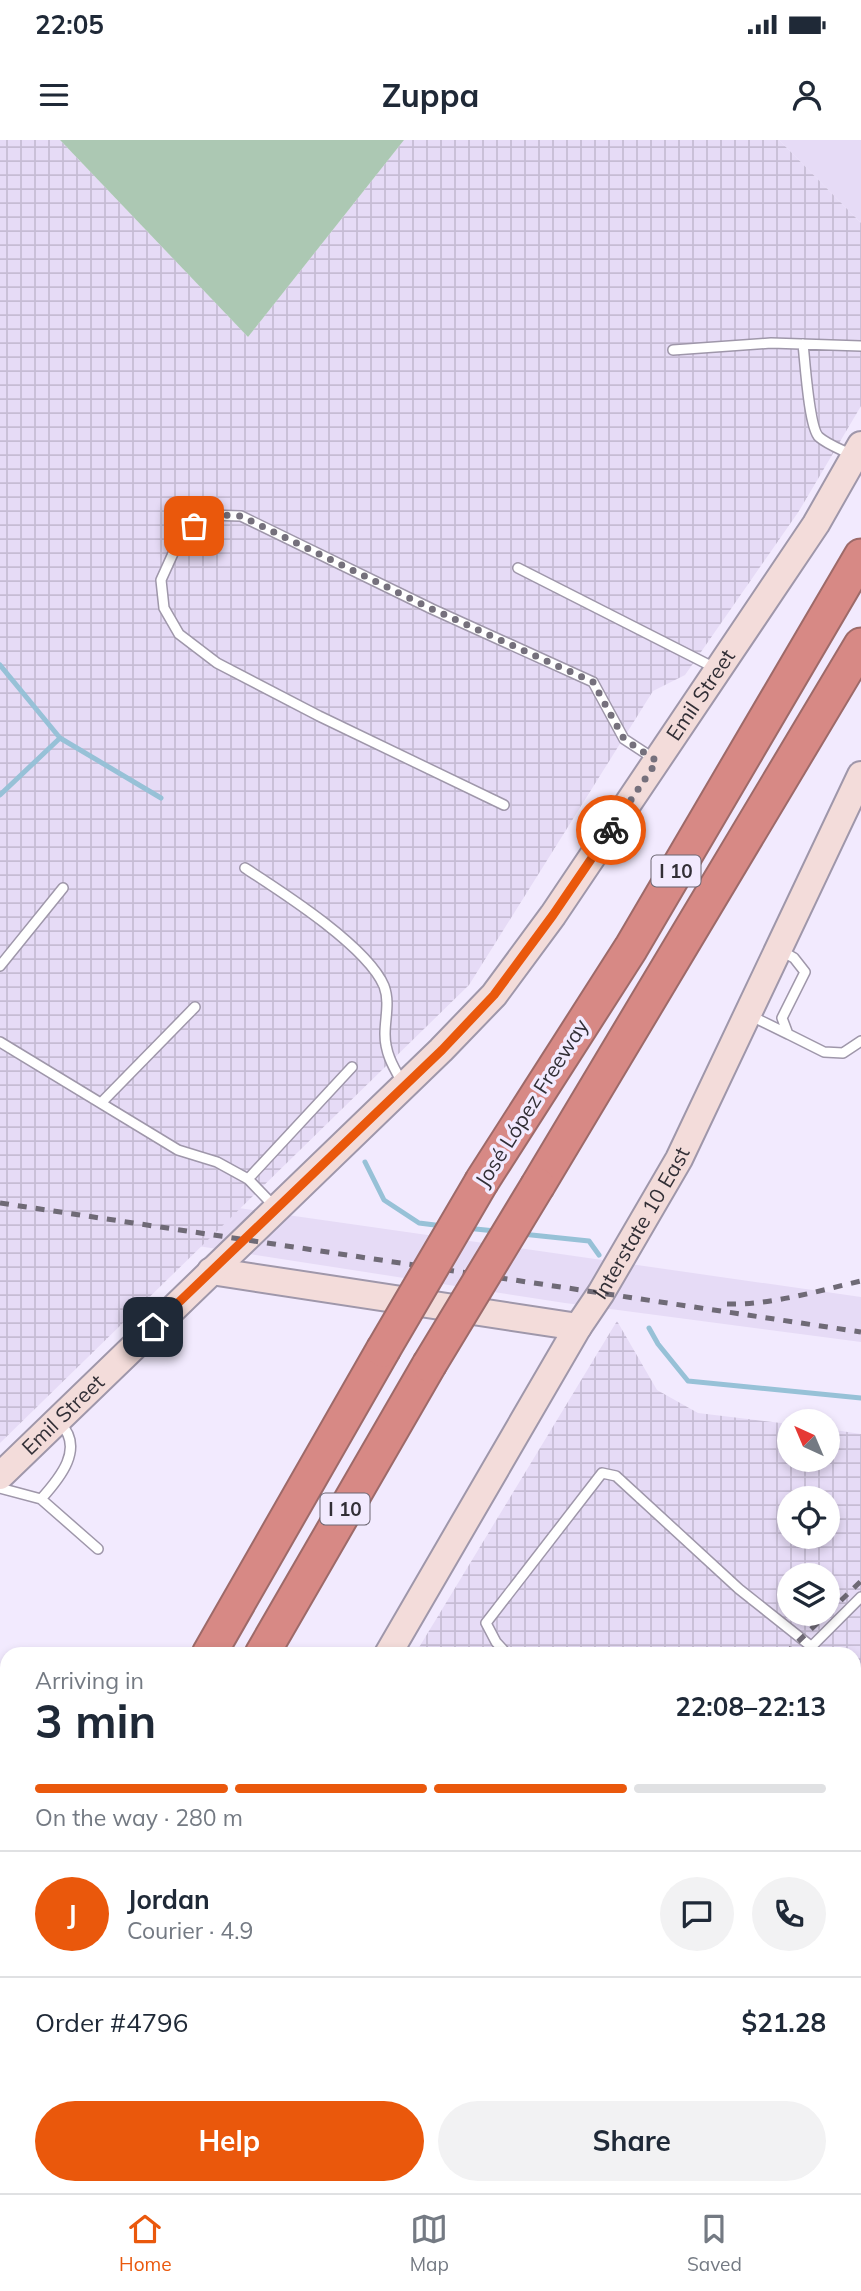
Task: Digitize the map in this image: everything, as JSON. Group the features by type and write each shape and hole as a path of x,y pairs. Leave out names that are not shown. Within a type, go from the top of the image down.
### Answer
{"highway":[{"name":"José López Freeway","path":"218,1640 482,1181 631,948 861,556"},
{"name":"I 10","path":"266,1647 429,1365 861,645"}],"main road":[{"name":"Emil Street","path":"0,1476 442,1050 502,985 553,915 719,670 816,524 858,451"},
{"name":"Interstate 10 East","path":"391,1647 578,1327 661,1193 857,792"},
{"path":"268,1216 254,1253 259,1265 273,1281"},
{"path":"211,1271 578,1327"}],"lane":[{"path":"673,350 771,343 861,346"},
{"path":"803,344 816,434 821,439 858,451"},
{"path":"504,805 318,716 217,663 179,634 164,608 161,580 180,538 207,514 241,516 432,609 593,682 624,739 657,761"},
{"path":"518,568 719,670"},
{"path":"244,868 295,901 349,944 368,964 383,986 388,1007 385,1035 389,1058 404,1086"},
{"path":"0,966 63,888"},
{"path":"778,949 794,958 805,972 782,1018 788,1034"},
{"path":"101,1103 195,1007"},
{"path":"748,1015 824,1052 843,1053 861,1041"},
{"path":"0,1042 178,1150 217,1161 248,1179 268,1216"},
{"path":"248,1179 352,1067"},
{"path":"41,1499 64,1472 71,1443 70,1433 57,1420"},
{"path":"500,1647 486,1623 602,1473 616,1476 805,1647"},
{"path":"0,1488 41,1499 98,1549"},
{"path":"811,1647 861,1597"}],"shaded area":[{"path":"0,140 60,140 248,337 404,140 779,140 861,223 861,406 799,511 685,675 653,691 469,985 0,1443"},
{"path":"779,140 861,140 861,223"},
{"path":"0,1174 861,1297 861,1342 565,1303 185,1244"},
{"path":"617,1321 657,1390 698,1413 777,1423 777,1472 840,1472 840,1431 861,1434 861,1647 419,1647"}],"green space":[{"path":"60,140 404,140 248,337"}],"waterway":[{"path":"0,665 60,738 161,798"},
{"path":"0,795 60,738"},
{"path":"365,1162 384,1200 419,1223 443,1226"},
{"path":"466,1228 495,1231"},
{"path":"522,1234 589,1241 599,1255"},
{"path":"649,1328 658,1344 688,1381 861,1398"}],"railway":[{"path":"0,1203 861,1332"},
{"path":"727,1304 778,1300 861,1281"},
{"path":"840,1601 861,1581"},
{"path":"792,1647 814,1626"}],"way so far":[{"path":"194,526 207,514 241,516 432,609 593,682 624,739 657,761 611,830"}],"route":[{"path":"153,1327 442,1050 494,995 518,965 611,830"}]}
